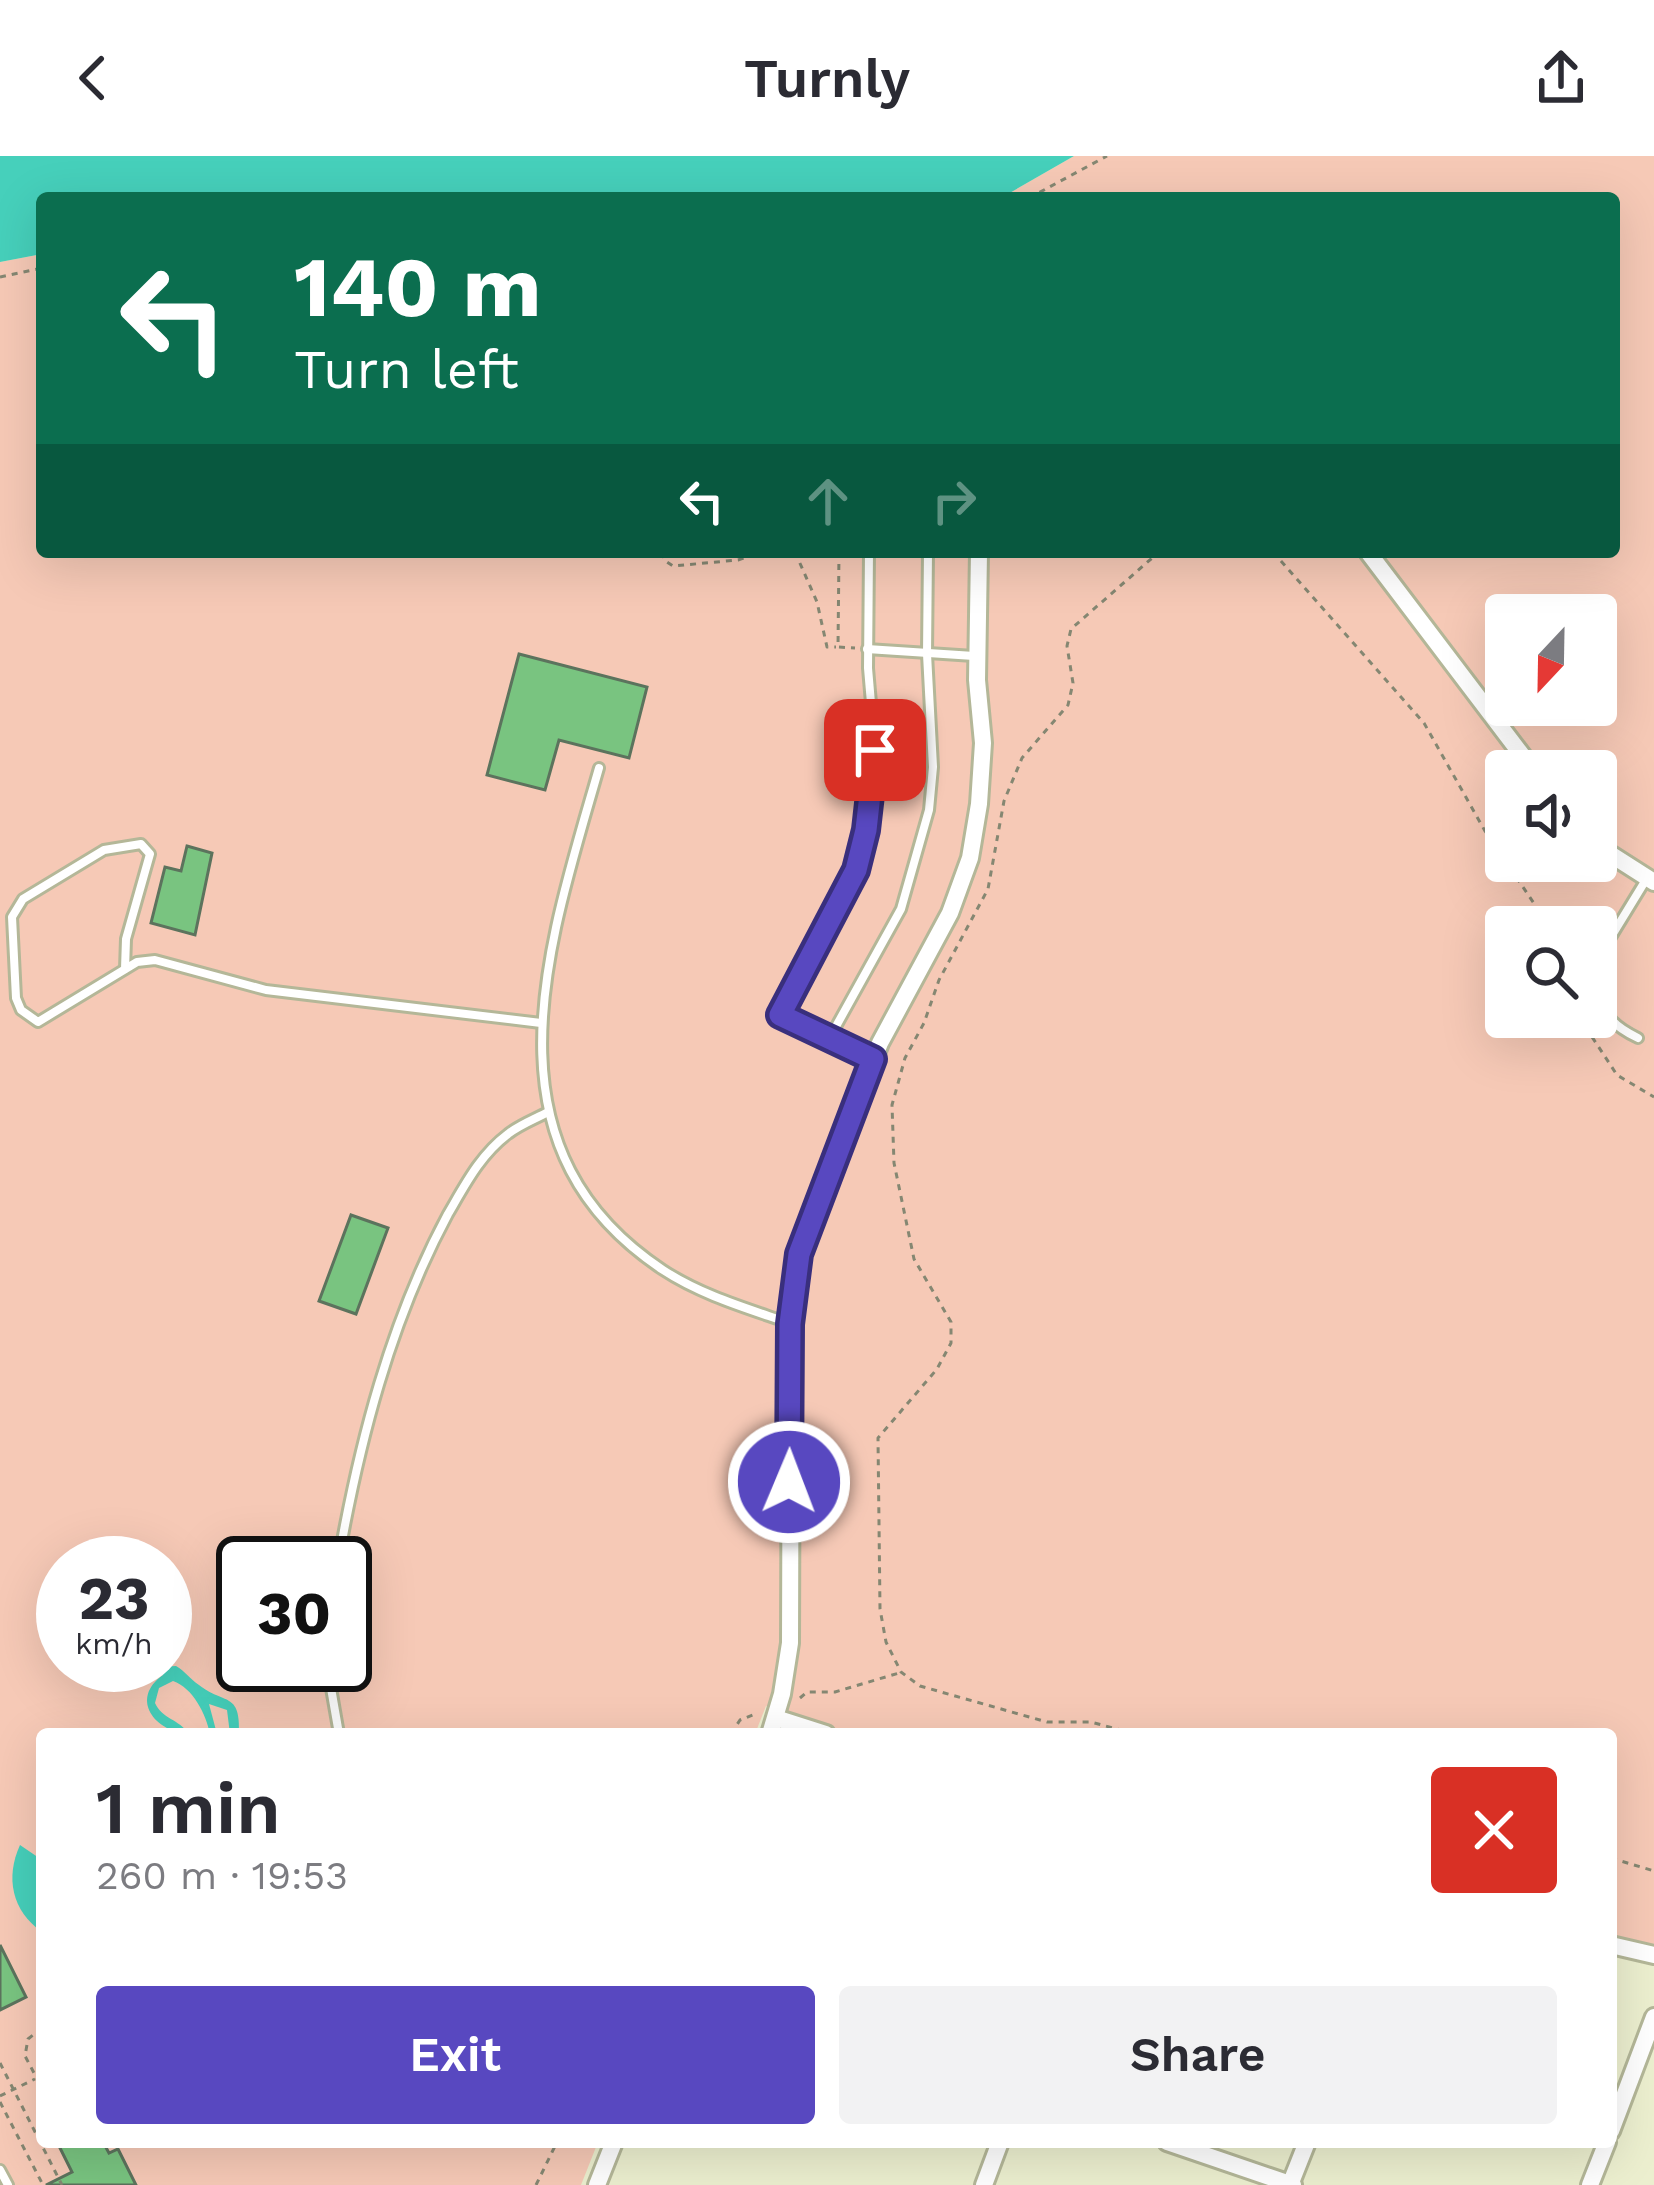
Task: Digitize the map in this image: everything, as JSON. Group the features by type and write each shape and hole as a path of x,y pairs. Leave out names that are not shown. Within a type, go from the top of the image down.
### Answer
{"street":[{"path":"773,1726 790,1643 790,1324 799,1254 873,1059 950,913 970,858 980,804 982,742 979,558"},
{"path":"1373,558 1518,750"},
{"path":"1617,859 1650,880"},
{"path":"1617,1946 1654,1955"},
{"path":"1617,2115 1654,2018"},
{"path":"597,2185 612,2148"},
{"path":"984,2185 998,2148"},
{"path":"1184,2148 1291,2185 1304,2148"},
{"path":"1590,2185 1605,2148"}],"lane":[{"path":"869,558 868,649 875,750 866,830 856,870 780,1015 873,1059"},
{"path":"829,1039 901,909 920,851 933,767 928,558"},
{"path":"868,649 977,656"},
{"path":"599,768 552,933 541,1023 554,1134 593,1210 632,1248 697,1288 790,1324"},
{"path":"125,969 126,939 150,854 141,844 104,850 23,898 12,917 16,998 21,1010 38,1022 137,962 155,961 266,990 541,1023"},
{"path":"1617,929 1650,880"},
{"path":"1617,1028 1638,1038"},
{"path":"343,1536 395,1327 433,1243 472,1172 488,1153 509,1132 548,1112"},
{"path":"332,1692 338,1728"},
{"path":"0,2170 8,2185"}],"path":[{"path":"1041,192 1108,156"},
{"path":"0,277 36,269"},
{"path":"664,558 673,566 744,558"},
{"path":"798,558 817,602 827,647 868,649"},
{"path":"838,647 839,558"},
{"path":"1115,1728 1091,1721 1047,1721 920,1686 901,1672 886,1642 880,1609 878,1438 937,1369 951,1343 951,1322 914,1259 894,1163 892,1105 905,1058 924,1023 938,980 988,889 1004,801 1022,758 1068,705 1073,682 1067,646 1071,629 1152,558"},
{"path":"1278,558 1424,723 1485,831 1536,906"},
{"path":"1593,1038 1617,1075 1654,1097"},
{"path":"735,1728 750,1714 773,1726 807,1692 835,1692 901,1672"},
{"path":"1617,1860 1654,1871"},
{"path":"36,2033 28,2039 26,2056 36,2076"},
{"path":"0,2062 36,2134"},
{"path":"36,2079 0,2099 43,2185"},
{"path":"43,2148 62,2185"},
{"path":"536,2185 553,2148"}],"shaded area":[{"path":"1074,156 1654,156 1654,1946 1617,1937 1617,1728 834,1728 766,1706 757,1728 36,1728 36,2148 596,2148 581,2185 0,2185 0,262 36,255 36,558 1620,558 1620,192 1011,192"}],"water":[{"path":"0,156 1074,156 1011,192 36,192 36,255 0,262"},
{"path":"192,1678 234,1705 239,1728 229,1728 227,1710 209,1704 215,1728 208,1728 189,1692"},
{"path":"158,1692 155,1703 183,1728 168,1728 157,1721 147,1704 148,1694"},
{"path":"20,1845 36,1856 36,1927 14,1893"}],"building":[{"path":"519,654 647,687 629,758 559,740 545,790 487,775"},
{"path":"187,846 212,853 195,935 151,923 165,867 181,871"},
{"path":"351,1215 388,1228 356,1314 319,1301"},
{"path":"0,1945 26,1997 0,2010"},
{"path":"60,2148 106,2148 109,2153 118,2149 136,2185 46,2185 72,2172"}],"route":[{"path":"789,1482 790,1324 799,1254 873,1059 780,1015 856,870 866,830 875,750"}]}
